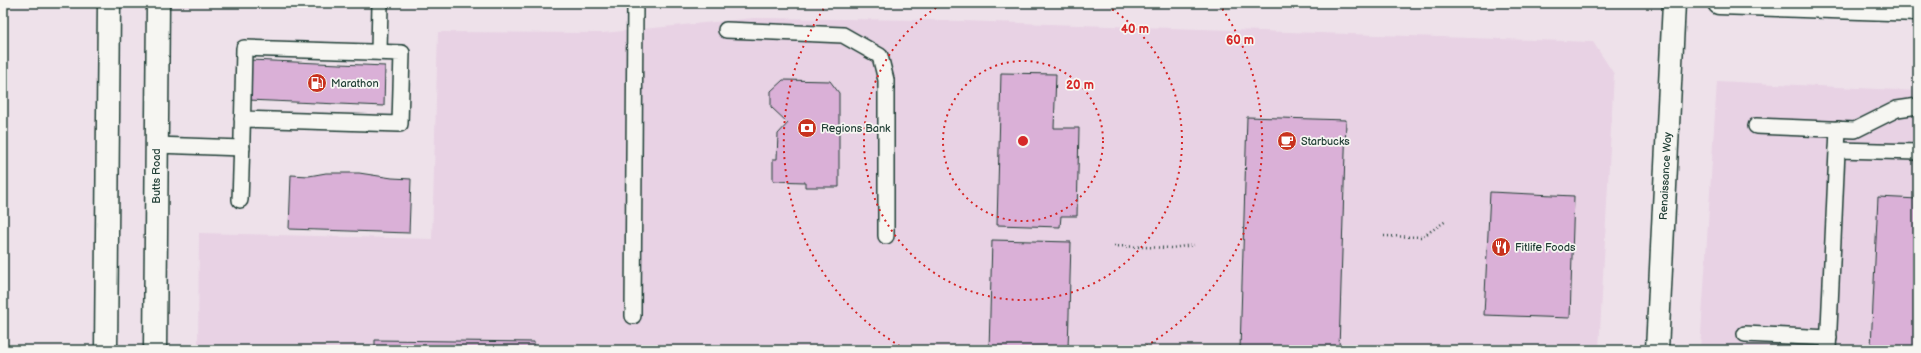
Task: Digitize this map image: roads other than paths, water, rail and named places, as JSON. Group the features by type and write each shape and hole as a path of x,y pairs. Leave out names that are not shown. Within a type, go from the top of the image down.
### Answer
{"main road":[{"path":"106,350 109,3"},
{"name":"Butts Road","path":"155,350 158,3"},
{"name":"Renaissance Way","path":"1656,350 1674,3"},
{"path":"1719,3 1918,10"}],"lane":[{"path":"379,52 380,3"},
{"path":"633,316 635,3"},
{"path":"726,30 843,35 880,56 886,80 886,236"},
{"path":"240,200 242,148 242,119 244,48 402,53 400,124 242,119"},
{"path":"1756,126 1855,130 1897,109 1918,106"},
{"path":"1744,334 1829,344 1838,129"},
{"path":"156,146 242,148"},
{"path":"1837,150 1918,152"}],"place":[{"name":"Marathon","path":"317,83"},
{"name":"Regions Bank","path":"807,128"},
{"name":"Starbucks","path":"1287,141"},
{"name":"Fitlife Foods","path":"1501,247"}]}
